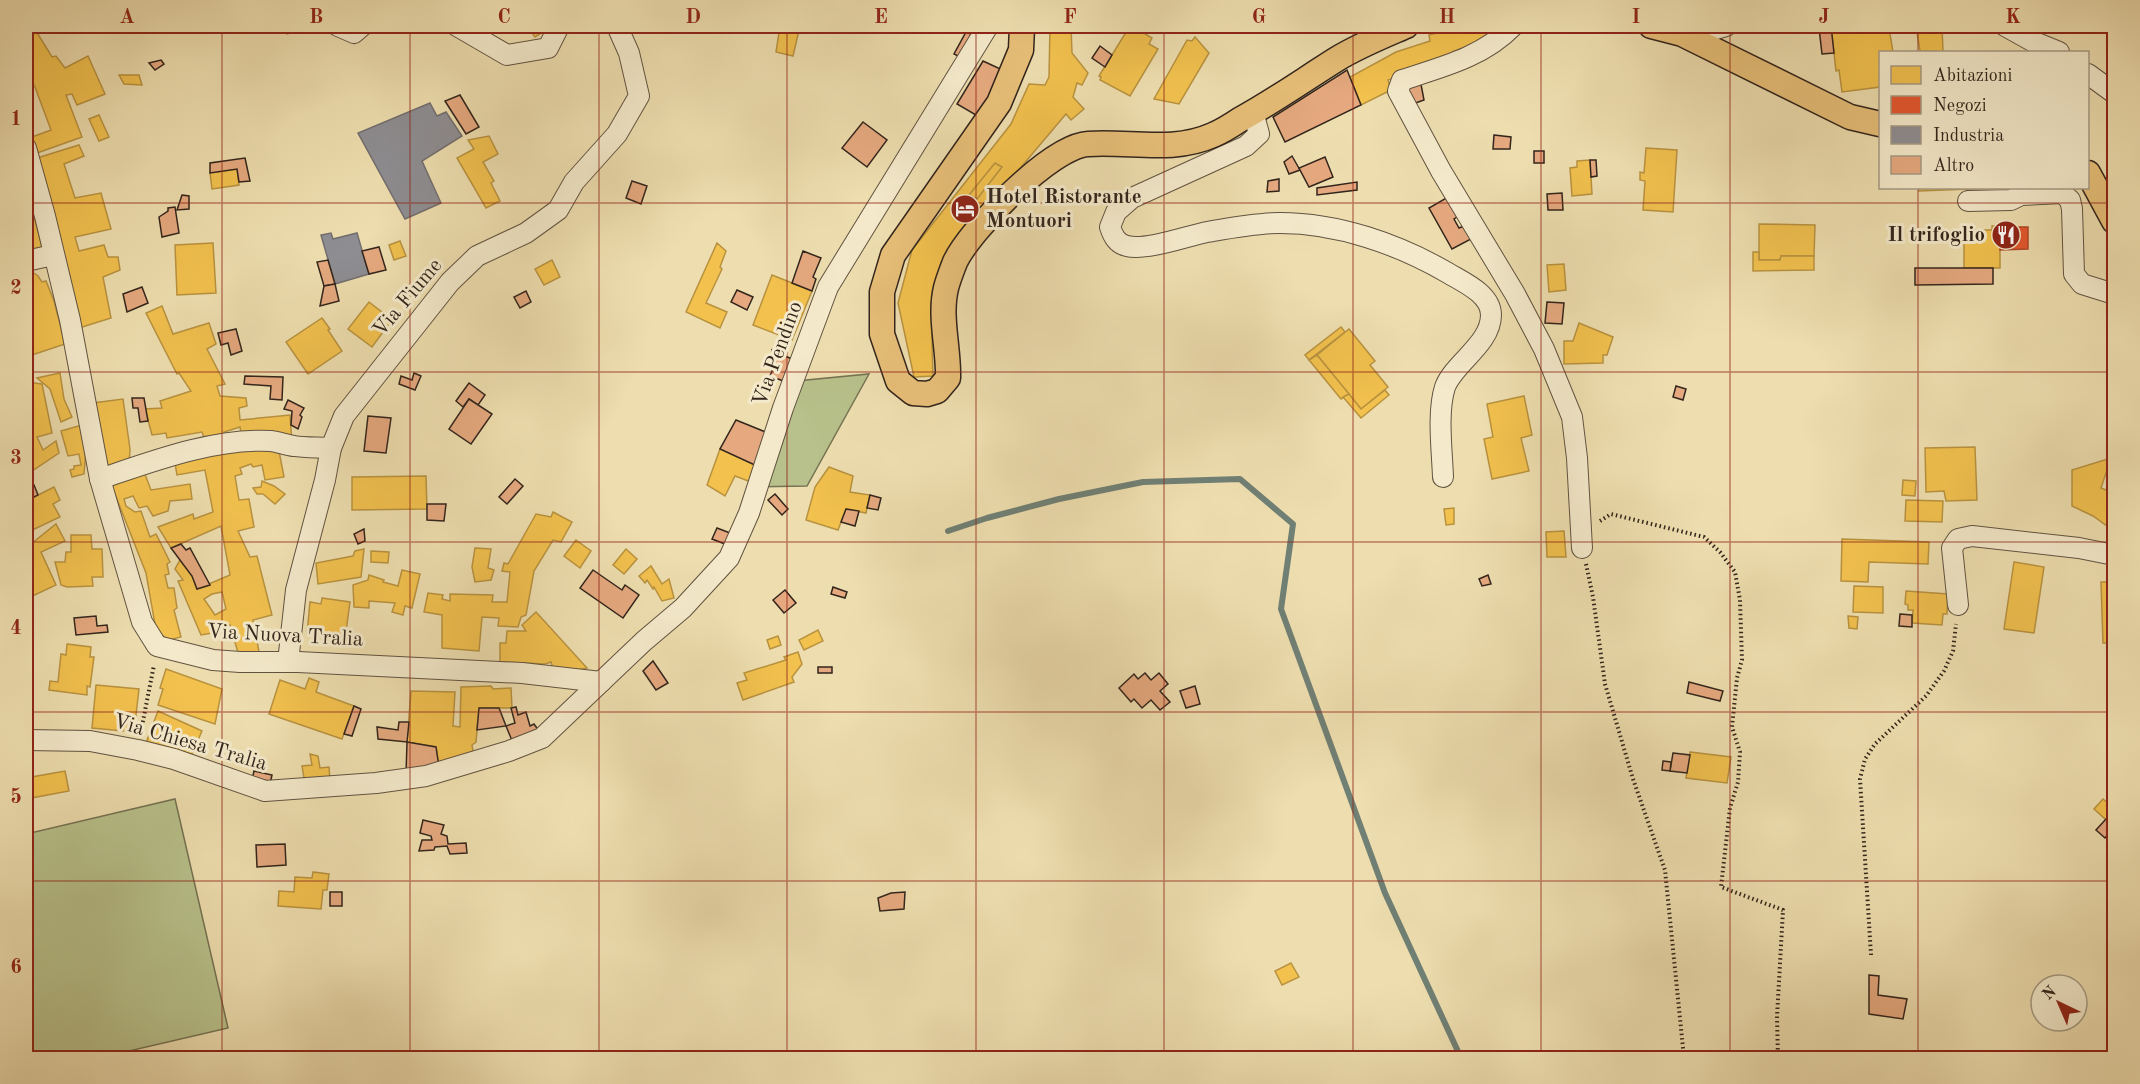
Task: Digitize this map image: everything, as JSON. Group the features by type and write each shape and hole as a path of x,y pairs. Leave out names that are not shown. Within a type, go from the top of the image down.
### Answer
{"main road":[{"path":"1022,26 1021,50 999,103 893,255 882,291 882,334 898,381 913,393 927,394 937,391 948,378 949,360 944,314 946,289 956,261 973,236 1041,167 1064,152 1085,144 1182,145 1213,135 1340,57 1406,26"},
{"path":"1651,26 1682,34 1850,117 1879,124"},
{"path":"2089,175 2115,221"}],"street":[{"path":"338,26 354,33 362,26"},
{"path":"457,26 507,55 548,48 559,26"},
{"name":"Via Fiume","path":"288,662 296,590 325,480 331,448 344,416 450,282 477,256 526,233 558,210 574,182 617,134 639,96 629,53 617,26"},
{"name":"Via Pendino","path":"601,682 683,608 729,558 749,513 783,408 828,287 988,26"},
{"path":"1513,26 1493,44 1476,54 1402,80 1398,91 1441,171 1515,294 1544,348 1572,417 1577,458 1582,548"},
{"path":"1700,43 1713,30 1726,26"},
{"path":"2005,26 2057,51"},
{"path":"2089,75 2115,93"},
{"path":"1253,112 1259,134 1246,146 1132,198 1116,212 1110,227 1115,240 1127,246 1148,245 1208,232 1279,223 1336,229 1428,261 1478,292 1488,303 1491,315 1487,334 1446,384 1441,403 1443,477"},
{"path":"26,148 70,320 100,479 142,622 157,646"},
{"path":"1968,201 2011,200 2021,195 2062,193 2070,200 2072,209 2074,274 2082,284 2115,294"},
{"path":"26,261 53,255"},
{"path":"100,479 140,465 205,448 242,442 272,441 294,446 331,448"},
{"path":"1958,605 1952,548 1958,539 1972,536 2079,548 2115,555"},
{"name":"Via Nuova Tralia","path":"157,646 213,660 522,673 601,682"},
{"name":"Via Chiesa Tralia","path":"26,740 90,741 138,750 174,759 265,791 376,783 426,776 509,751 542,738 601,682"}],"path":[{"path":"1684,1059 1665,870 1633,779 1605,684 1593,597 1582,548 1594,537 1598,523 1611,514 1704,537 1720,552 1735,572 1740,600 1742,660 1737,678 1732,727 1740,752 1738,782 1730,807 1721,887 1783,910 1777,1017 1778,1059"},
{"path":"1871,955 1860,779 1865,759 1875,744 1926,696 1944,671 1953,651 1958,605"},
{"path":"138,750 157,646"}],"green space":[{"path":"869,374 807,486 749,487 786,382"},
{"path":"175,799 228,1028 99,1058 26,1058 26,834"}],"building: Abitazioni":[{"path":"26,26 33,26 52,57 56,56 65,68 88,56 105,94 77,105 72,94 66,95 82,137 37,153 32,137 51,130 35,87 26,71"},
{"path":"284,26 310,26 287,34"},
{"path":"527,26 552,26 535,37"},
{"path":"780,26 800,26 793,56 776,52"},
{"name":"Hotel Ristorante Montuori","path":"1050,26 1071,26 1072,53 1088,73 1082,85 1077,83 1073,97 1084,109 1071,120 1066,114 941,262 931,303 933,376 914,377 898,303 912,250 1011,124 1029,84 1045,85 1049,77"},
{"path":"1463,26 1507,26 1490,43 1454,51 1457,58 1388,80 1391,90 1361,105 1350,77 1396,52 1430,41 1429,35"},
{"path":"1831,26 1853,26 1853,29 1873,30 1889,28 1893,51 1879,51 1879,87 1842,92 1839,70 1836,71"},
{"path":"1916,26 1942,26 1943,51 1920,51"},
{"path":"1134,27 1152,38 1149,44 1158,49 1130,96 1100,80 1099,76 1128,29 1131,32"},
{"path":"1195,37 1209,53 1179,104 1154,99 1187,40 1192,41"},
{"path":"119,75 139,75 142,85 124,84"},
{"path":"99,115 109,137 99,141 89,119"},
{"path":"489,136 498,154 483,162 494,181 491,183 500,201 486,208 457,158 474,149 468,140"},
{"path":"79,145 84,156 64,164 75,198 101,193 111,229 75,237 79,251 104,245 108,257 118,257 120,270 103,277 111,318 79,328 37,158"},
{"path":"1646,148 1677,150 1673,212 1643,210 1645,181 1640,180 1640,172 1644,173"},
{"path":"1590,160 1592,194 1572,196 1570,168 1577,167 1577,161"},
{"name":"Hotel Ristorante Montuori","path":"995,163 1002,167 977,199 969,195"},
{"path":"237,169 239,185 212,189 210,173"},
{"path":"1919,189 1971,189 1919,191"},
{"path":"26,197 29,197 43,251 26,254"},
{"path":"1759,224 1815,225 1814,256 1781,256 1780,260 1759,260"},
{"path":"1992,226 2000,226 2000,268 1964,268 1964,230 1992,230"},
{"path":"400,241 406,256 394,260 389,245"},
{"path":"213,243 216,293 177,295 175,245"},
{"path":"717,243 726,251 720,267 722,269 706,303 727,312 720,328 686,312"},
{"path":"1753,252 1759,252 1759,260 1780,260 1781,256 1814,256 1814,270 1753,271"},
{"path":"552,260 560,277 544,285 535,269"},
{"path":"1564,264 1566,290 1549,292 1547,265"},
{"path":"31,271 42,282 46,281 54,301 65,344 26,357 26,273"},
{"path":"772,275 812,291 792,340 753,325"},
{"path":"369,302 392,320 372,347 348,329"},
{"path":"162,306 173,334 209,323 216,344 207,349 225,384 217,386 220,396 246,398 247,406 239,408 240,420 290,415 292,443 242,438 240,427 224,432 227,444 207,446 202,432 167,438 166,433 152,435 145,409 162,408 160,401 191,391 179,373 177,374 146,313"},
{"path":"322,318 342,351 308,374 286,342"},
{"path":"1579,323 1613,337 1607,355 1603,355 1603,363 1564,364 1564,341 1573,341"},
{"path":"1341,327 1345,332 1309,360 1305,355"},
{"path":"1349,329 1375,361 1370,365 1388,387 1361,409 1317,355"},
{"path":"1317,355 1349,394 1341,399 1309,360"},
{"path":"60,373 64,399 72,417 61,422 50,389 37,378"},
{"path":"26,382 42,384 52,433 37,437 43,450 56,441 59,453 26,475 26,401 28,400"},
{"path":"1385,390 1389,395 1361,418 1343,397 1349,394 1361,409"},
{"path":"1524,396 1532,435 1521,438 1529,471 1492,479 1484,439 1493,437 1487,404"},
{"path":"123,399 130,449 129,467 109,469 103,454 93,403"},
{"path":"82,425 86,450 84,474 72,477 70,470 74,469 74,466 81,465 79,454 68,456 61,431"},
{"path":"278,446 284,477 265,480 262,465 253,467 251,464 240,468 242,474 235,476 239,500 249,499 254,527 238,531 250,557 257,556 272,615 253,620 260,657 239,656 230,625 222,627 224,631 201,635 178,581 183,580 175,569 180,560 192,576 197,589 230,575 221,526 171,548 158,527 193,514 194,519 213,512 205,470 177,475 174,458","holes":["222,592 226,609 215,615 204,599"]},
{"path":"1975,447 1977,500 1946,501 1944,491 1926,492 1925,448"},
{"path":"720,449 757,466 751,482 735,476 725,496 707,485"},
{"path":"2114,457 2114,468 2107,470 2101,488 2114,493 2114,531 2093,516 2072,506 2072,470"},
{"path":"829,467 853,476 850,492 870,495 866,513 846,509 838,530 806,520 815,487"},
{"path":"143,469 151,490 190,484 192,499 170,501 168,511 153,516 147,506 139,508 133,496 124,499 126,506 135,512 141,511 150,537 156,534 170,562 167,564 169,574 165,575 168,588 174,588 177,608 174,610 181,637 168,640 156,630 146,573 109,479"},
{"path":"426,476 427,509 352,510 352,477"},
{"path":"1903,480 1916,481 1915,496 1902,495"},
{"path":"262,481 285,494 275,504 263,494 257,494 253,488 261,487"},
{"path":"54,487 60,500 53,504 60,517 26,533 26,515 28,514 26,501"},
{"path":"1906,500 1943,501 1942,522 1905,521"},
{"path":"1454,508 1454,524 1446,525 1444,509"},
{"path":"553,512 572,522 561,542 553,540 534,571 526,615 521,617 518,627 498,626 499,618 482,617 479,651 442,648 442,615 424,612 428,593 443,595 442,599 450,601 450,594 493,595 492,602 507,602 510,572 502,571 504,563 508,564 536,514 551,517"},
{"path":"56,524 65,541 41,552 56,585 26,599 26,548"},
{"path":"1564,531 1566,557 1547,557 1546,532"},
{"path":"71,535 91,535 92,549 102,549 103,577 92,577 93,586 67,587 61,585 55,562 65,562 66,552 71,552"},
{"path":"1842,539 1929,542 1928,564 1869,562 1868,582 1841,581"},
{"path":"576,540 591,551 580,568 564,556"},
{"path":"475,548 491,549 488,568 494,570 491,580 475,582 472,567"},
{"path":"364,549 361,577 318,584 316,563 353,556 355,551"},
{"path":"626,549 637,559 624,574 613,565"},
{"path":"371,551 389,552 388,563 371,562"},
{"path":"2014,562 2044,567 2034,633 2004,629"},
{"path":"651,566 662,584 669,579 674,598 662,601 654,587 653,589 647,580 645,583 639,576"},
{"path":"402,570 420,574 412,608 405,606 403,615 392,612 395,603 369,601 369,608 354,607 353,585 368,580 369,575 398,586"},
{"path":"2101,582 2114,582 2114,643 2103,643"},
{"path":"1854,586 1883,587 1883,613 1853,612"},
{"path":"1906,591 1948,594 1947,614 1943,614 1942,625 1912,623 1913,610 1908,610 1908,605 1905,604"},
{"path":"322,598 350,602 345,639 307,634 310,602 321,604"},
{"path":"536,612 587,668 566,673 554,672 551,662 545,664 500,662 500,643 506,643 507,631 526,631 522,625"},
{"path":"1848,616 1858,617 1857,629 1849,628"},
{"path":"818,630 823,641 804,650 799,640"},
{"path":"778,636 781,645 770,649 767,640"},
{"path":"67,644 91,647 90,657 94,657 87,695 49,690 50,681 58,682 61,654 66,655"},
{"path":"798,652 802,664 792,677 794,682 743,700 737,683 747,680 744,673 786,660 784,657"},
{"path":"166,669 222,689 215,724 158,705"},
{"path":"309,678 319,682 316,692 354,706 342,739 269,714 280,680 305,689"},
{"path":"96,685 139,689 134,732 92,728"},
{"path":"491,686 493,689 511,688 512,708 479,708 476,742 472,745 474,756 439,767 436,747 407,742 411,691 455,692 453,726 460,727 461,687"},
{"path":"158,711 202,731 191,756 146,743"},
{"path":"1690,752 1731,757 1727,783 1686,778"},
{"path":"310,754 318,756 320,768 329,767 330,780 305,784 302,766 312,765"},
{"path":"65,771 69,791 26,799 26,778"},
{"path":"2103,799 2114,808 2112,811 2114,827 2094,809"},
{"path":"313,872 329,874 327,890 323,890 321,909 278,906 279,891 294,892 295,877 312,878"},
{"path":"1291,963 1299,977 1282,985 1275,971"},
{"path":"625,1051 627,1058 604,1058"}],"building: Negozi":[{"path":"2000,227 2028,227 2028,249 2000,250"}],"building: Industria":[{"path":"430,103 437,116 446,112 462,136 422,161 441,203 405,219 358,133"},
{"path":"331,233 333,239 357,233 369,274 335,284 321,235"}],"building: Altro":[{"path":"1831,26 1834,53 1822,54 1819,28"},
{"path":"966,32 975,36 962,58 954,54"},
{"path":"1100,46 1112,55 1105,67 1092,58"},
{"path":"161,60 164,64 155,70 149,63"},
{"path":"983,61 1007,72 981,118 957,104"},
{"path":"1347,70 1361,105 1285,142 1273,117"},
{"path":"1420,79 1424,100 1410,105 1406,84"},
{"path":"460,95 479,127 466,134 445,101"},
{"path":"863,122 887,140 867,167 842,148"},
{"path":"1494,135 1511,137 1510,149 1493,149"},
{"path":"1534,151 1544,151 1544,163 1534,163"},
{"path":"1292,156 1300,170 1289,174 1284,162"},
{"path":"1325,157 1333,177 1309,187 1299,168"},
{"path":"245,158 250,181 239,182 237,169 210,173 210,163"},
{"path":"1590,160 1596,160 1597,176 1591,177"},
{"path":"1279,179 1279,191 1267,192 1268,181"},
{"path":"632,181 647,186 641,204 626,198"},
{"path":"1357,182 1357,190 1317,195 1317,188"},
{"path":"1562,193 1563,210 1548,210 1547,194"},
{"path":"182,195 189,196 189,209 177,210"},
{"path":"1448,197 1457,217 1454,219 1459,228 1464,226 1471,239 1452,249 1429,208"},
{"path":"175,207 179,233 162,237 159,217 168,211 168,208"},
{"path":"379,247 386,270 369,274 362,251"},
{"path":"803,251 821,258 813,277 816,279 812,291 792,283"},
{"path":"328,260 335,284 324,286 317,262"},
{"path":"1915,268 1993,268 1993,284 1915,285"},
{"path":"335,284 339,301 320,306 324,286"},
{"path":"142,287 148,303 127,312 123,294"},
{"path":"737,290 753,297 747,310 731,302"},
{"path":"526,291 531,302 520,308 514,297"},
{"path":"1547,302 1564,303 1562,324 1545,323"},
{"path":"236,329 242,351 231,355 228,343 221,345 218,333"},
{"path":"772,350 794,360 786,382 770,376 774,366"},
{"path":"414,373 421,376 415,390 399,384 401,376 412,380"},
{"path":"245,376 283,377 282,400 270,399 271,386 244,384"},
{"path":"469,383 485,395 478,405 469,399 463,407 456,401"},
{"path":"1676,386 1686,389 1683,400 1673,397"},
{"path":"132,398 144,398 148,421 140,422 138,408 133,408"},
{"path":"469,399 492,414 471,444 449,429"},
{"path":"288,400 304,408 300,415 302,417 298,429 291,425 292,411 284,409"},
{"path":"368,416 391,418 386,453 364,451"},
{"path":"736,420 768,433 757,466 720,449"},
{"path":"515,479 523,486 507,504 499,497"},
{"path":"34,485 38,495 26,501 26,489"},
{"path":"775,494 788,509 782,515 768,500"},
{"path":"870,495 881,498 878,510 867,508"},
{"path":"427,504 446,504 444,521 427,520"},
{"path":"846,509 859,511 855,526 841,522"},
{"path":"717,528 730,533 725,544 712,539"},
{"path":"364,529 365,541 358,544 354,534"},
{"path":"181,544 186,550 190,548 210,585 197,589 192,576 171,548"},
{"path":"593,570 622,590 625,585 639,595 623,618 580,588"},
{"path":"1488,575 1491,584 1482,586 1479,579"},
{"path":"833,587 847,592 845,598 831,594"},
{"path":"785,590 796,603 784,613 773,600"},
{"path":"1900,614 1912,615 1912,627 1899,626"},
{"path":"96,616 97,626 107,625 108,632 76,635 74,618"},
{"path":"653,661 668,683 656,690 643,671"},
{"path":"818,667 832,667 832,673 818,673"},
{"path":"1145,673 1151,680 1159,673 1168,684 1160,691 1170,702 1160,710 1151,700 1142,708 1134,699 1131,702 1119,688 1134,674 1138,679"},
{"path":"1689,682 1723,691 1720,701 1687,693"},
{"path":"1195,686 1200,704 1186,708 1180,691"},
{"path":"354,706 361,709 352,736 344,734"},
{"path":"516,707 518,715 526,712 530,726 534,724 539,731 513,743 506,726 515,723 511,708"},
{"path":"479,708 499,708 506,726 477,730"},
{"path":"399,722 409,722 407,742 378,739 377,727 398,730"},
{"path":"407,742 436,747 439,767 406,774"},
{"path":"1673,753 1690,755 1687,773 1670,771"},
{"path":"1663,761 1671,762 1670,771 1662,770"},
{"path":"254,771 272,775 270,784 252,780"},
{"path":"2106,819 2114,827 2105,838 2096,830"},
{"path":"423,820 444,825 441,834 447,836 448,844 466,843 467,853 450,854 447,846 419,851 422,840 432,840 431,836 420,833"},
{"path":"285,844 286,865 257,867 256,845"},
{"path":"330,892 342,892 342,906 330,906"},
{"path":"905,892 904,909 880,911 878,898 891,893"},
{"path":"1869,975 1879,976 1878,995 1907,999 1903,1019 1869,1014"},
{"path":"301,1051 306,1058 292,1058 290,1055"}],"waterway":[{"path":"948,531 1059,499 1143,482 1240,479 1293,524 1281,609 1385,893 1461,1058"}],"place":[{"name":"Hotel Ristorante Montuori","path":"965,209"},
{"name":"Il trifoglio","path":"2006,235"}]}
